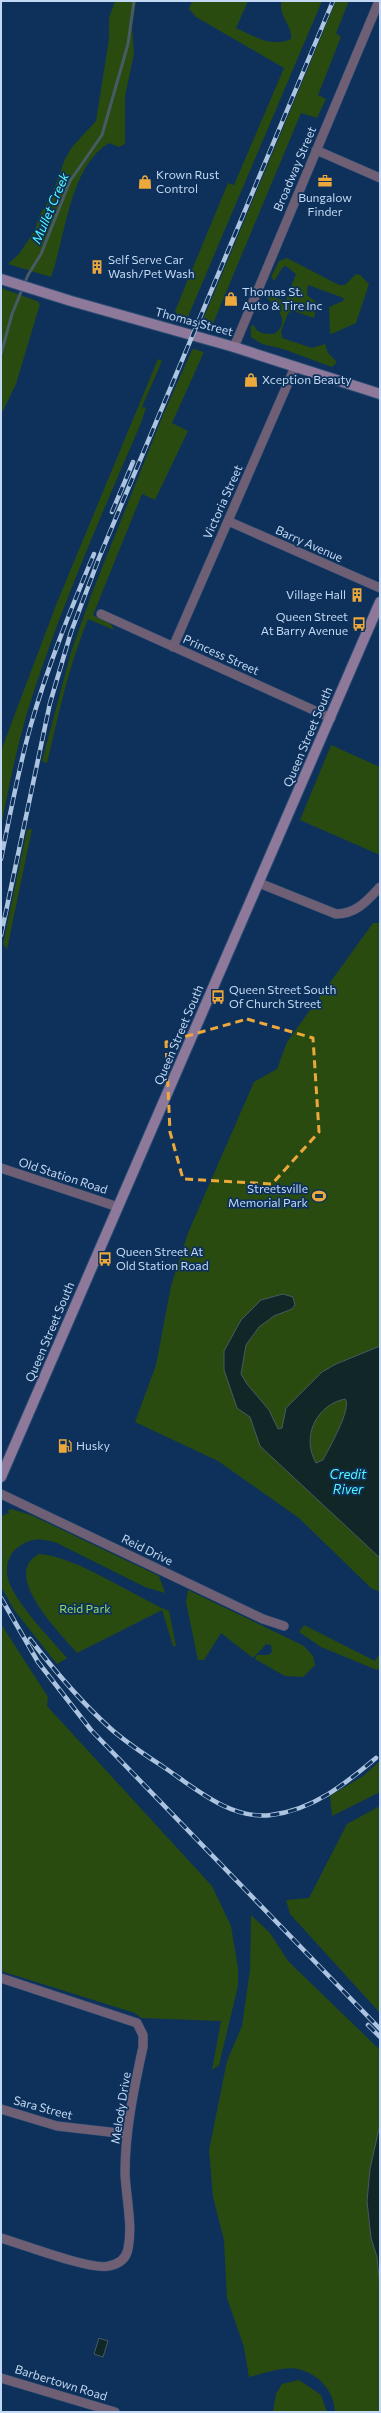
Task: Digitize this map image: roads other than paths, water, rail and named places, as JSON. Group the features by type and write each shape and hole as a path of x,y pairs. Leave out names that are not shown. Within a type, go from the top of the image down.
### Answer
{"main road":[{"name":"Thomas Street","path":"1,279 34,290 234,347 380,394"},
{"name":"Queen Street South","path":"1,1477 380,602"}],"street":[{"name":"Broadway Street","path":"234,347 379,1"},
{"path":"316,150 380,178"},
{"name":"Victoria Street","path":"173,647 295,367"},
{"name":"Barry Avenue","path":"228,521 380,588"},
{"name":"Princess Street","path":"101,614 331,718"},
{"path":"259,883 336,914 344,914 358,909 380,887"},
{"name":"Old Station Road","path":"1,1168 118,1207"},
{"name":"Reid Drive","path":"1,1494 263,1619 284,1626"},
{"name":"Melody Drive","path":"1,1978 137,2024 143,2035 143,2047 127,2134 125,2174 128,2249 126,2257 120,2262 102,2268 1,2238"},
{"name":"Sara Street","path":"1,2109 57,2126 127,2134"},
{"name":"Barbertown Road","path":"1,2378 115,2412"}],"water":[{"name":"Credit River","path":"283,1294 293,1297 295,1305 292,1309 274,1316 259,1327 246,1345 241,1374 247,1384 269,1410 278,1429 282,1428 286,1408 322,1372 336,1364 380,1346 380,1558 260,1446 250,1417 237,1408 224,1370 224,1351 241,1320 261,1300","holes":["345,1399 347,1404 343,1419 330,1447 323,1460 316,1463 310,1443 314,1424 319,1415 335,1402"]},
{"path":"380,2124 380,2288 377,2257 371,2238 367,2201 370,2169"},
{"path":"99,2338 108,2341 103,2357 94,2354"}],"waterway":[{"name":"Mullet Creek","path":"1,354 12,314 28,275 41,254 70,181 102,135 128,44 134,1"}],"railway":[{"path":"1,935 50,703 71,632 99,558 333,1"},
{"path":"112,512 133,462"},
{"path":"1,859 14,793 30,728 59,640 94,554"},
{"path":"1,1598 38,1662 91,1730 380,2029"},
{"path":"30,1639 79,1697 117,1734 202,1793 228,1808 242,1813 271,1815 301,1808 328,1794 376,1758"},
{"path":"368,2025 380,2037"}],"place":[{"name":"Bungalow Finder","path":"325,181"},
{"name":"Krown Rust Control","path":"145,182"},
{"name":"Self Serve Car Wash/Pet Wash","path":"97,267"},
{"name":"Thomas St. Auto & Tire Inc","path":"231,299"},
{"name":"Xception Beauty","path":"251,380"},
{"name":"Village Hall","path":"357,595"},
{"name":"Queen Street At Barry Avenue","path":"359,624"},
{"name":"Queen Street South Of Church Street","path":"218,997"},
{"name":"Streetsville Memorial Park","path":"319,1196"},
{"name":"Queen Street At Old Station Road","path":"105,1259"},
{"name":"Husky","path":"65,1446"}],"park label":[{"name":"Reid Park","path":"85,1609"}]}
